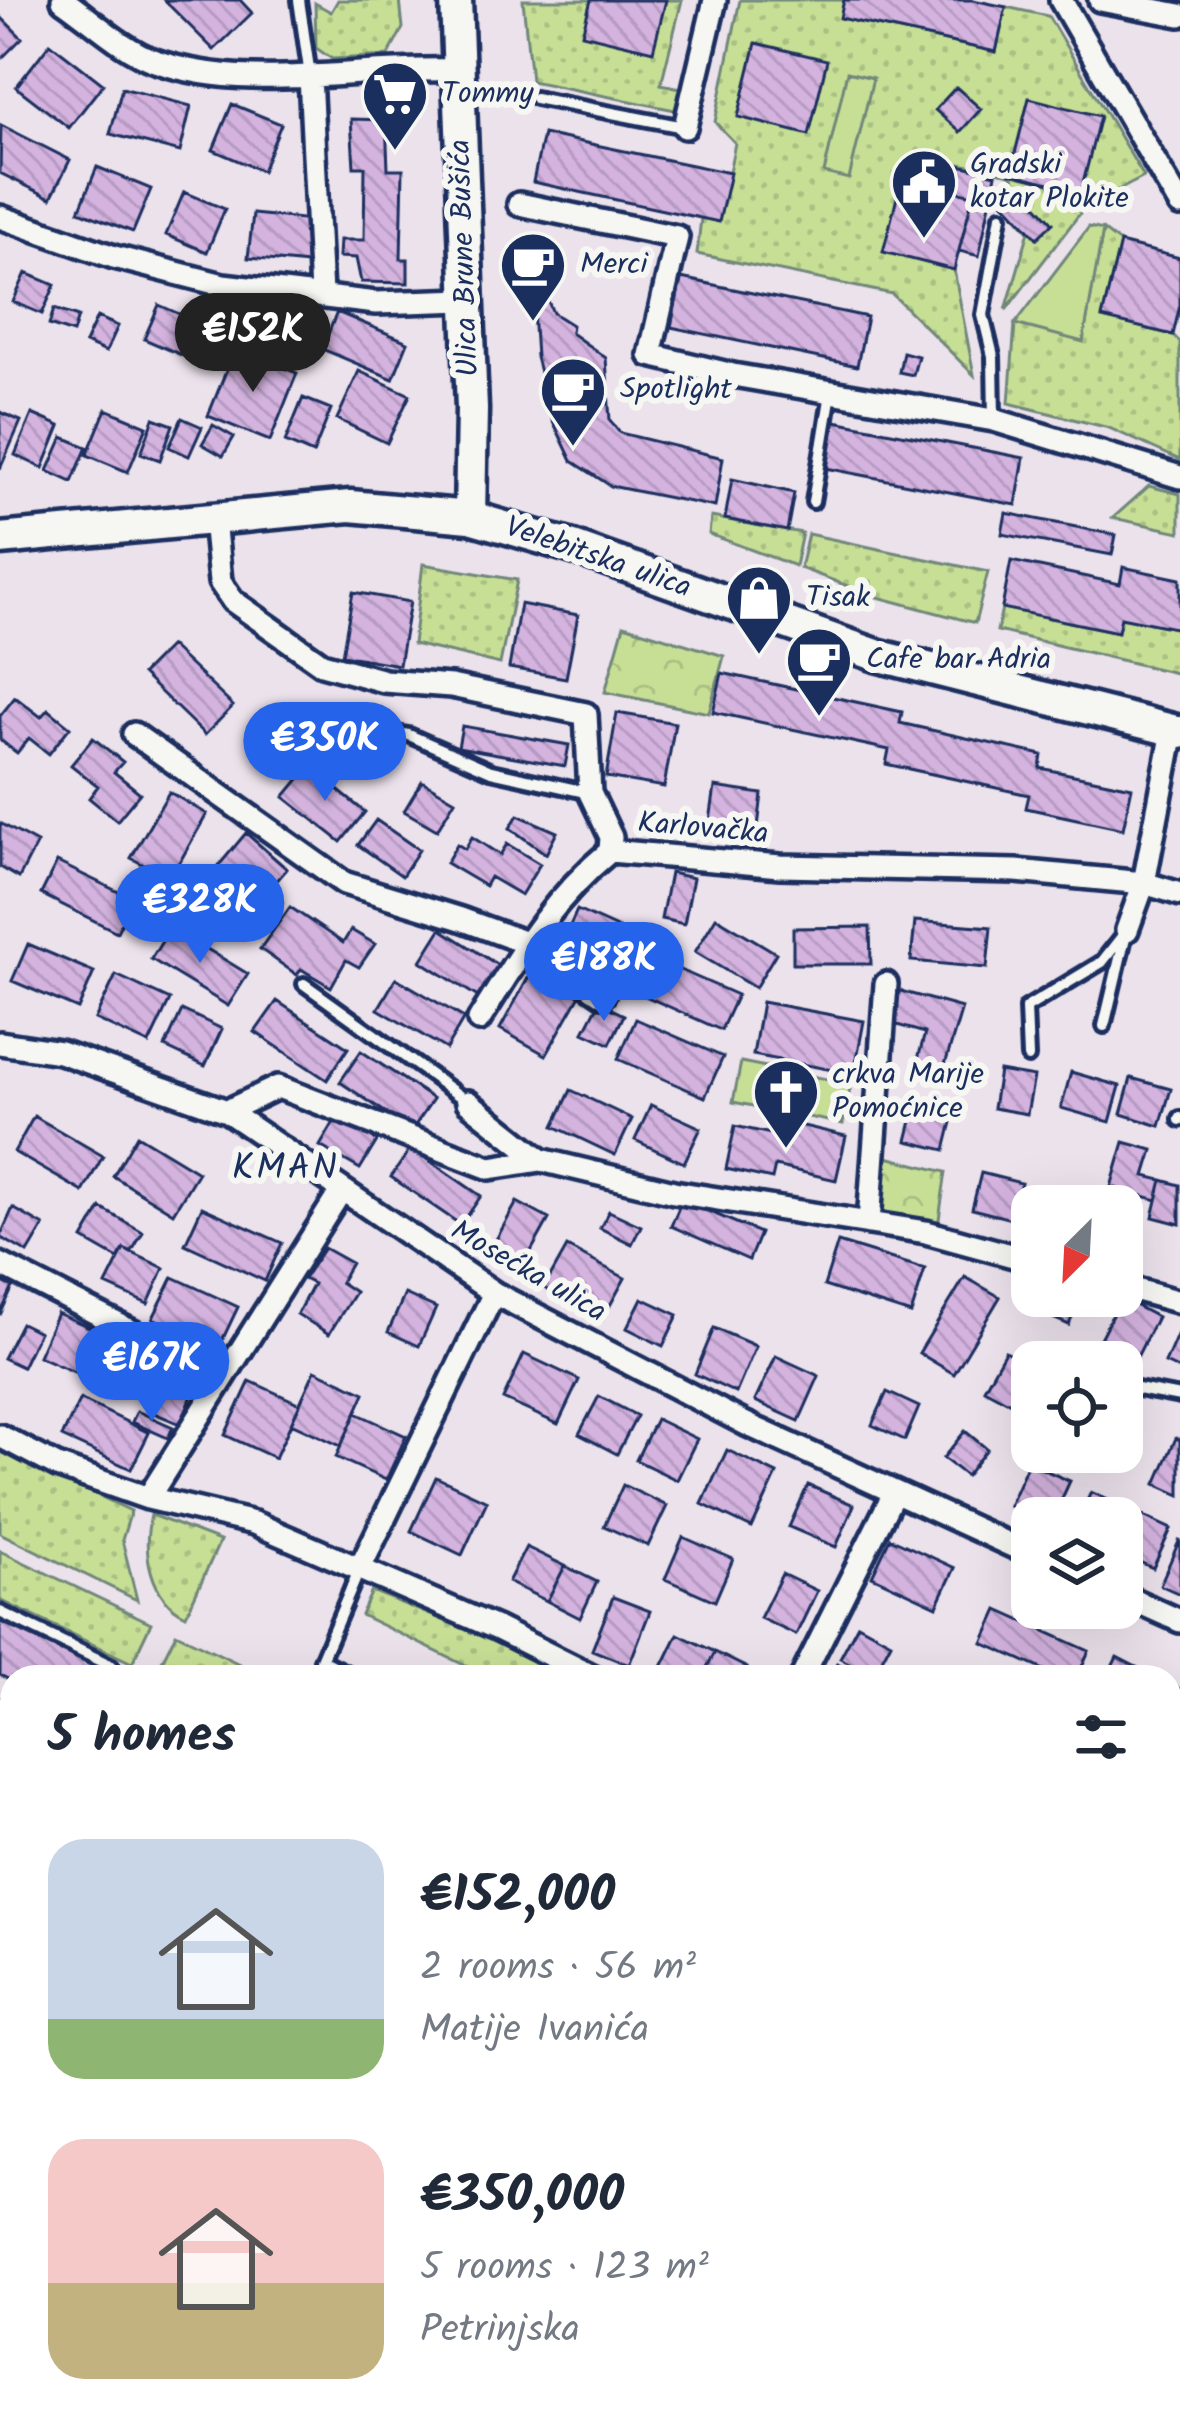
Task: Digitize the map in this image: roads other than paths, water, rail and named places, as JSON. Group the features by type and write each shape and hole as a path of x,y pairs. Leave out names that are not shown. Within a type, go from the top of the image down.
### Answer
{"street":[{"path":"63,0 150,60 210,75 458,70"},
{"name":"Ulica Brune Bušića","path":"456,0 472,428 470,517"},
{"path":"686,128 715,0"},
{"path":"1061,0 1180,205"},
{"path":"1100,0 1180,15"},
{"path":"310,76 321,294"},
{"path":"519,204 677,237 650,355 831,393 994,420 1180,477"},
{"path":"0,217 114,257 223,285 376,303 466,300"},
{"name":"Velebitska ulica","path":"0,539 350,506 470,517 573,547 876,655 1176,731"},
{"name":"Karlovačka","path":"214,518 220,582 233,601 322,664 384,681 451,686 586,714 590,793 610,837 610,851 780,866 1016,871 1144,883 1180,894"},
{"path":"1127,930 1144,883 1176,731"},
{"path":"134,734 344,884 526,944 603,995"},
{"path":"479,1020 526,944 571,884 610,851"},
{"path":"868,1223 886,984"},
{"name":"Mosećka ulica","path":"0,1043 60,1052 227,1111 494,1293 746,1424 1011,1546"},
{"path":"227,1111 278,1087 490,1168 541,1160 674,1192 926,1232 1011,1256"},
{"path":"468,1102 541,1160"},
{"path":"148,1498 341,1191"},
{"path":"0,1264 223,1378"},
{"path":"1143,1292 1180,1302"},
{"path":"360,1568 494,1293"},
{"path":"0,1436 57,1466 148,1498 254,1523 568,1665"},
{"path":"808,1665 894,1493"},
{"path":"1143,1604 1180,1621"}],"lane":[{"path":"299,0 310,76"},
{"path":"535,98 686,128"},
{"path":"994,420 993,356 983,316 1001,216"},
{"path":"813,502 831,393"},
{"path":"316,720 409,735 491,771 590,793"},
{"path":"1104,1026 1127,930"},
{"path":"1028,1057 1026,1007 1102,962 1127,930"},
{"path":"304,983 468,1102"},
{"path":"1143,1390 1180,1397"},
{"path":"331,1665 321,1660 360,1568"},
{"path":"0,1612 110,1665"}],"place":[{"name":"Tommy","path":"395,153"},
{"name":"Gradski kotar Plokite","path":"924,241"},
{"name":"Merci","path":"533,324"},
{"name":"Spotlight","path":"573,449"},
{"name":"Tisak","path":"759,657"},
{"name":"Cafe bar Adria","path":"819,719"},
{"name":"crkva Marije Pomoćnice","path":"786,1151"}],"district":[{"name":"KMAN","path":"286,1169"}]}
